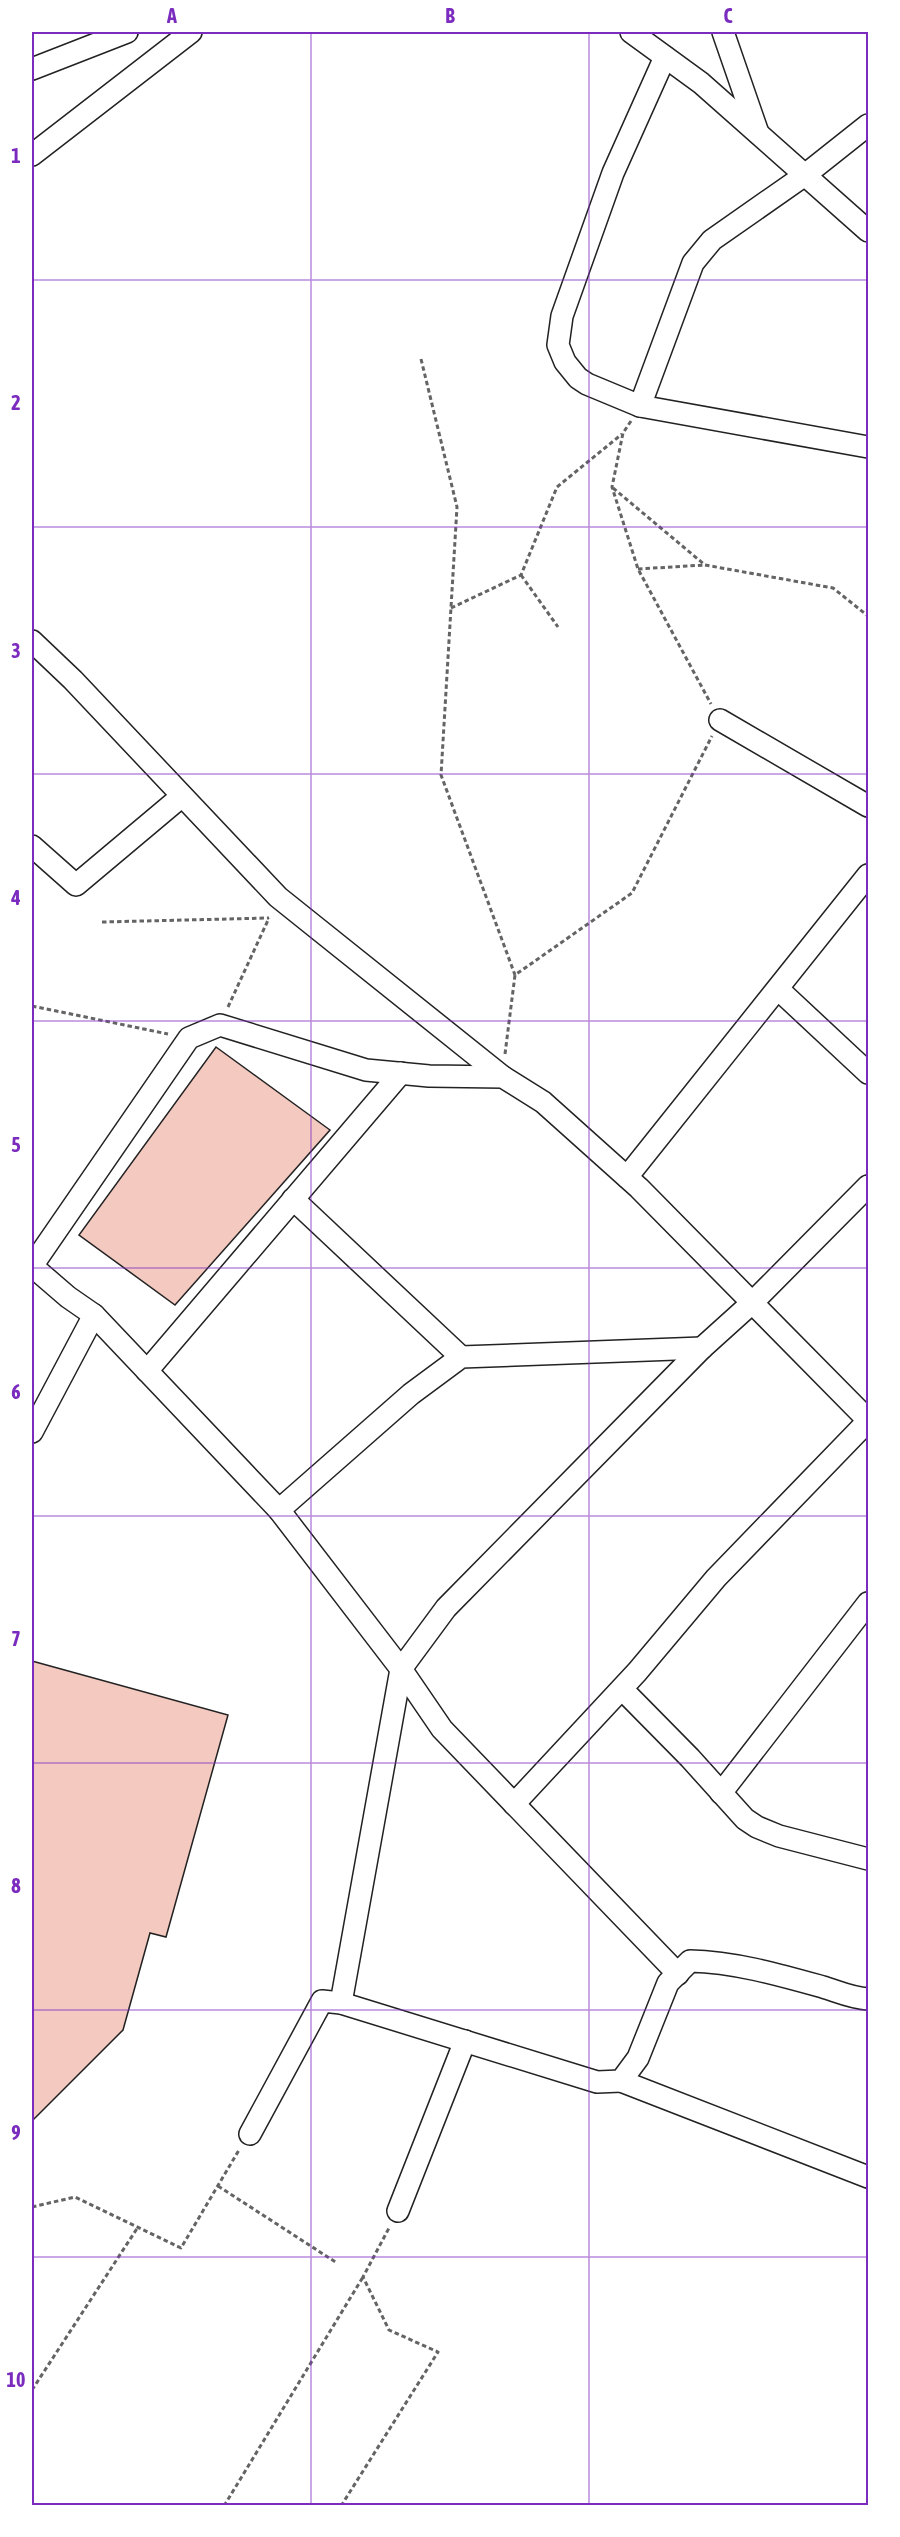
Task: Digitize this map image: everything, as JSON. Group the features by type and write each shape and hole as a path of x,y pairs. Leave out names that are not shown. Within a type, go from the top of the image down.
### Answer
{"street":[{"path":"32,69 127,32"},
{"path":"32,155 191,32"},
{"path":"631,32 701,83 868,231"},
{"path":"723,32 759,134"},
{"path":"665,57 613,173 561,316 558,345 570,369 587,384 640,406 868,447"},
{"path":"640,406 693,262 712,240 806,175 868,125"},
{"path":"32,641 73,680 279,897 503,1077 543,1102 627,1177 868,1420 716,1578 622,1689 514,1804"},
{"path":"720,720 868,806"},
{"path":"32,846 76,885 182,796"},
{"path":"627,1177 868,876"},
{"path":"778,989 868,1073"},
{"path":"503,1077 429,1076 366,1070 220,1024 189,1038 32,1266 68,1297 94,1315 279,1510 401,1669 442,1729 678,1974"},
{"path":"147,1371 401,1073"},
{"path":"341,2003 401,1669 446,1608 702,1348 753,1302 868,1186"},
{"path":"293,1199 461,1357"},
{"path":"32,1432 94,1315"},
{"path":"279,1510 411,1394 461,1357 702,1348"},
{"path":"721,1793 868,1603"},
{"path":"622,1689 746,1819 768,1832 868,1859"},
{"path":"621,2081 638,2058 668,1983 690,1961 716,1962 825,1988 856,1998 868,1999"},
{"path":"250,2134 322,2001 341,2003 597,2082 621,2081 868,2177"},
{"path":"398,2211 465,2041"}],"path":[{"path":"421,359 457,507 441,775 515,975 503,1077"},
{"path":"515,975 632,893 720,720 638,569 612,487 624,433 640,406"},
{"path":"451,608 521,575 557,487 624,433"},
{"path":"612,487 705,565"},
{"path":"638,569 705,565 833,588 868,616"},
{"path":"521,575 558,627"},
{"path":"102,922 269,918 220,1024"},
{"path":"32,1006 189,1038"},
{"path":"32,2207 75,2198 181,2248 250,2134"},
{"path":"218,2186 337,2263"},
{"path":"224,2505 363,2277 398,2211"},
{"path":"32,2391 138,2227"},
{"path":"341,2505 438,2352 389,2330 363,2277"}],"building":[{"path":"216,1047 330,1130 175,1305 79,1235"},
{"path":"32,1661 228,1715 166,1937 150,1933 123,2030 32,2121"}]}
